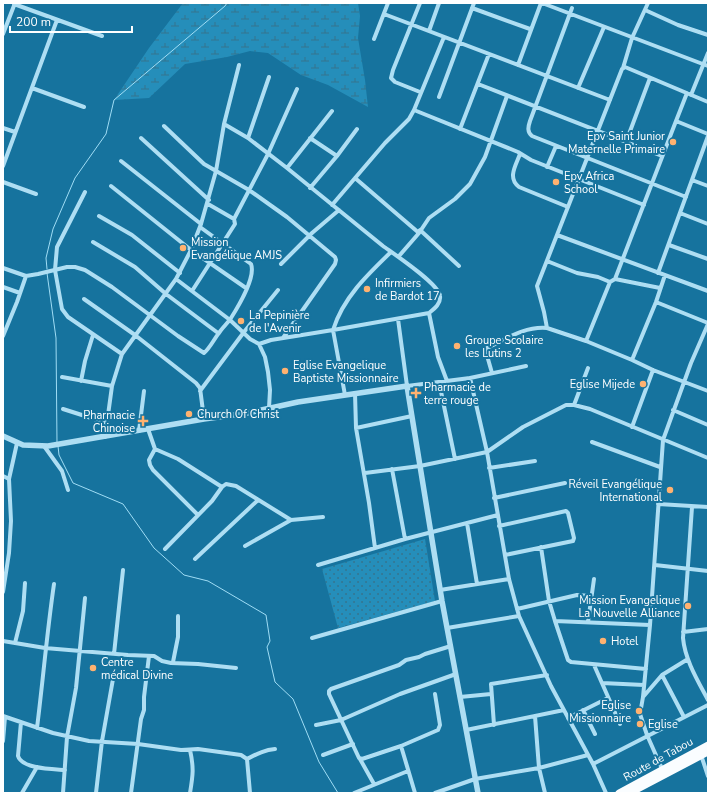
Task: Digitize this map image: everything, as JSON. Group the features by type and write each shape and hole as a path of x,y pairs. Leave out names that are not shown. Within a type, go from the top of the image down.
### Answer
{"main road":[{"name":"Route de Tabou","path":"630,793 708,745"},
{"name":"Route de Tabou","path":"619,793 708,752"}],"street":[{"path":"374,39 388,3"},
{"path":"420,3 391,78 395,82 420,92"},
{"path":"429,31 439,3"},
{"path":"518,65 530,29 541,3 706,65"},
{"path":"547,328 537,286 538,281 623,68 632,38 648,3"},
{"path":"3,34 14,4 102,36"},
{"path":"440,97 473,5 530,29"},
{"path":"572,8 529,126 529,134 686,197"},
{"path":"645,10 678,26 708,35"},
{"path":"384,14 610,100"},
{"path":"3,166 57,20"},
{"path":"578,88 604,27"},
{"path":"332,205 385,143 409,119 444,37"},
{"path":"586,341 610,282 615,279 653,184 676,121 689,94 706,65 708,53"},
{"path":"460,130 489,54"},
{"path":"105,437 112,386 122,354 180,273 201,225 216,171 224,124 239,65"},
{"path":"623,68 625,67 708,102"},
{"path":"248,138 269,77"},
{"path":"626,142 650,78"},
{"path":"478,84 662,156"},
{"path":"32,88 84,107"},
{"path":"192,291 234,228 234,219 268,154 297,89"},
{"path":"399,256 429,218 455,199 470,184 481,165 507,96"},
{"path":"414,110 460,130 491,141 578,180 644,206"},
{"path":"287,168 332,111"},
{"path":"658,273 708,135 676,121"},
{"path":"224,124 248,138 391,252 399,256 428,281 440,294 440,301 429,313 283,338 259,344"},
{"path":"164,126 204,164 249,190 287,217 335,257 336,262 283,338"},
{"path":"3,128 15,132"},
{"path":"310,188 357,129"},
{"path":"141,138 208,202 234,219"},
{"path":"310,138 337,156"},
{"path":"547,167 556,146"},
{"path":"703,150 708,151"},
{"path":"520,154 513,172 512,179 515,184 568,207"},
{"path":"3,268 26,276 62,268 75,267 85,270 112,287 203,353 206,353 218,333 230,320 252,273 251,264 121,161"},
{"path":"355,178 420,231 459,266"},
{"path":"692,180 708,186"},
{"path":"3,182 36,194"},
{"path":"111,186 191,250 246,288"},
{"path":"85,192 57,247 55,270 62,308 68,317 122,354"},
{"path":"280,264 339,210"},
{"path":"680,213 708,224"},
{"path":"99,216 132,235 180,273"},
{"path":"557,235 708,290"},
{"path":"93,242 135,267 166,294 218,333"},
{"path":"669,245 708,259"},
{"path":"345,395 333,330 340,312 354,290 391,252"},
{"path":"547,261 580,274 598,277 610,282"},
{"path":"632,360 656,302 665,275"},
{"path":"3,336 26,276"},
{"path":"176,279 230,320 250,339 259,344 265,357 268,372 270,390 269,408"},
{"path":"615,279 660,288"},
{"path":"3,287 20,293"},
{"path":"200,391 244,332 278,290"},
{"path":"84,299 135,335 198,385 204,419"},
{"path":"656,302 708,323 662,440 650,625 640,714 647,735 663,772"},
{"path":"429,313 438,357 447,381"},
{"path":"398,319 407,386 440,590 478,793"},
{"path":"492,373 486,348 532,328 547,328 586,341 653,370 708,391"},
{"path":"81,381 93,335"},
{"path":"3,436 23,445 44,446 248,413 355,393 470,378 526,366"},
{"path":"574,404 588,368"},
{"path":"632,427 653,370"},
{"path":"62,377 112,386"},
{"path":"470,378 487,452 509,579 519,616 551,686 593,764 606,793"},
{"path":"439,382 455,459"},
{"path":"138,431 144,391"},
{"path":"355,393 356,428 375,548"},
{"path":"364,473 420,466 487,452 523,427 566,405 574,404 590,409 708,458"},
{"path":"63,408 107,423"},
{"path":"673,410 708,424"},
{"path":"356,428 412,416"},
{"path":"148,429 155,448 178,459 222,487"},
{"path":"592,442 660,467"},
{"path":"3,592 9,553 11,521 9,479 17,443"},
{"path":"44,446 62,471 68,490"},
{"path":"155,448 149,460 153,470 198,515"},
{"path":"489,468 536,461"},
{"path":"392,469 405,538"},
{"path":"3,476 9,479"},
{"path":"494,498 565,483"},
{"path":"165,549 226,484 231,484 277,510 291,520"},
{"path":"631,484 659,484"},
{"path":"195,559 258,500"},
{"path":"658,504 708,507"},
{"path":"692,507 683,646 708,700"},
{"path":"499,526 566,511 568,512 574,538 573,541 505,555"},
{"path":"318,565 405,538 498,515"},
{"path":"246,546 291,520 323,517"},
{"path":"467,523 477,584"},
{"path":"541,547 549,601 568,660 576,664 646,669"},
{"path":"3,550 9,553"},
{"path":"654,565 708,571"},
{"path":"114,654 123,570"},
{"path":"440,590 509,579"},
{"path":"588,622 594,579"},
{"path":"15,643 23,610 25,583"},
{"path":"37,728 45,648 54,584"},
{"path":"517,609 577,595 592,596"},
{"path":"63,793 67,736 76,688 85,598"},
{"path":"312,638 442,601"},
{"path":"173,662 178,637 178,616"},
{"path":"447,628 519,616"},
{"path":"555,621 650,625"},
{"path":"683,632 708,629"},
{"path":"3,642 45,648 154,656 162,661 236,668"},
{"path":"374,784 341,720 329,691 331,688 399,665 406,660 450,646"},
{"path":"131,793 141,719 144,710 149,656"},
{"path":"643,697 662,675 688,658"},
{"path":"594,665 620,724"},
{"path":"316,725 341,720 400,694 456,674"},
{"path":"494,725 491,684 547,675"},
{"path":"662,675 684,716"},
{"path":"96,793 102,741 113,679"},
{"path":"602,683 644,685"},
{"path":"360,759 401,746 440,728 435,694"},
{"path":"460,697 491,694"},
{"path":"568,718 608,698"},
{"path":"593,764 708,705"},
{"path":"466,730 564,710"},
{"path":"583,710 595,734"},
{"path":"534,716 539,768 545,793"},
{"path":"3,741 4,717 37,728 89,741 138,744 190,750 198,749 241,755 247,760 250,793"},
{"path":"21,722 18,756 19,760 37,767 65,770"},
{"path":"323,755 353,744"},
{"path":"401,746 415,793"},
{"path":"247,760 265,750 275,749"},
{"path":"190,750 194,773 190,793"},
{"path":"435,793 475,779 539,768 588,755"},
{"path":"701,756 708,776"},
{"path":"22,793 37,767"},
{"path":"354,793 408,771"}],"green space":[{"path":"183,3 358,3 360,16 358,38 368,107 328,85 301,75 268,53 250,51 227,57 185,64 149,98 114,100 149,48"},
{"path":"425,539 435,601 338,628 322,569"}],"waterway":[{"path":"47,269 46,258 53,229 75,178 106,134 114,100 227,3"},
{"path":"47,273 56,338 57,443"},
{"path":"58,446 59,455 73,483 123,504 154,548 184,575 208,581 266,615 270,641 267,647 275,682 293,699 319,762 338,793"}],"place":[{"name":"Epv Saint Junior Maternelle Primaire","path":"673,142"},
{"name":"Epv Africa School","path":"556,182"},
{"name":"Mission Evangélique AMJS","path":"183,248"},
{"name":"Infirmiers de Bardot 17","path":"367,289"},
{"name":"La Pepinière de l'Avenir","path":"241,321"},
{"name":"Groupe Scolaire les Lutins 2","path":"457,346"},
{"name":"Eglise Evangelique Baptiste Missionnaire","path":"285,371"},
{"name":"Eglise Mijede","path":"643,384"},
{"name":"Pharmacie de terre rouge","path":"416,393"},
{"name":"Church Of Christ","path":"189,414"},
{"name":"Pharmacie Chinoise","path":"143,421"},
{"name":"Réveil Evangélique International","path":"670,490"},
{"name":"Mission Evangelique La Nouvelle Alliance","path":"688,606"},
{"name":"Hotel","path":"603,641"},
{"name":"Centre médical Divine","path":"93,668"},
{"name":"Eglise Missionnaire","path":"639,711"},
{"name":"Eglise","path":"640,724"}]}
